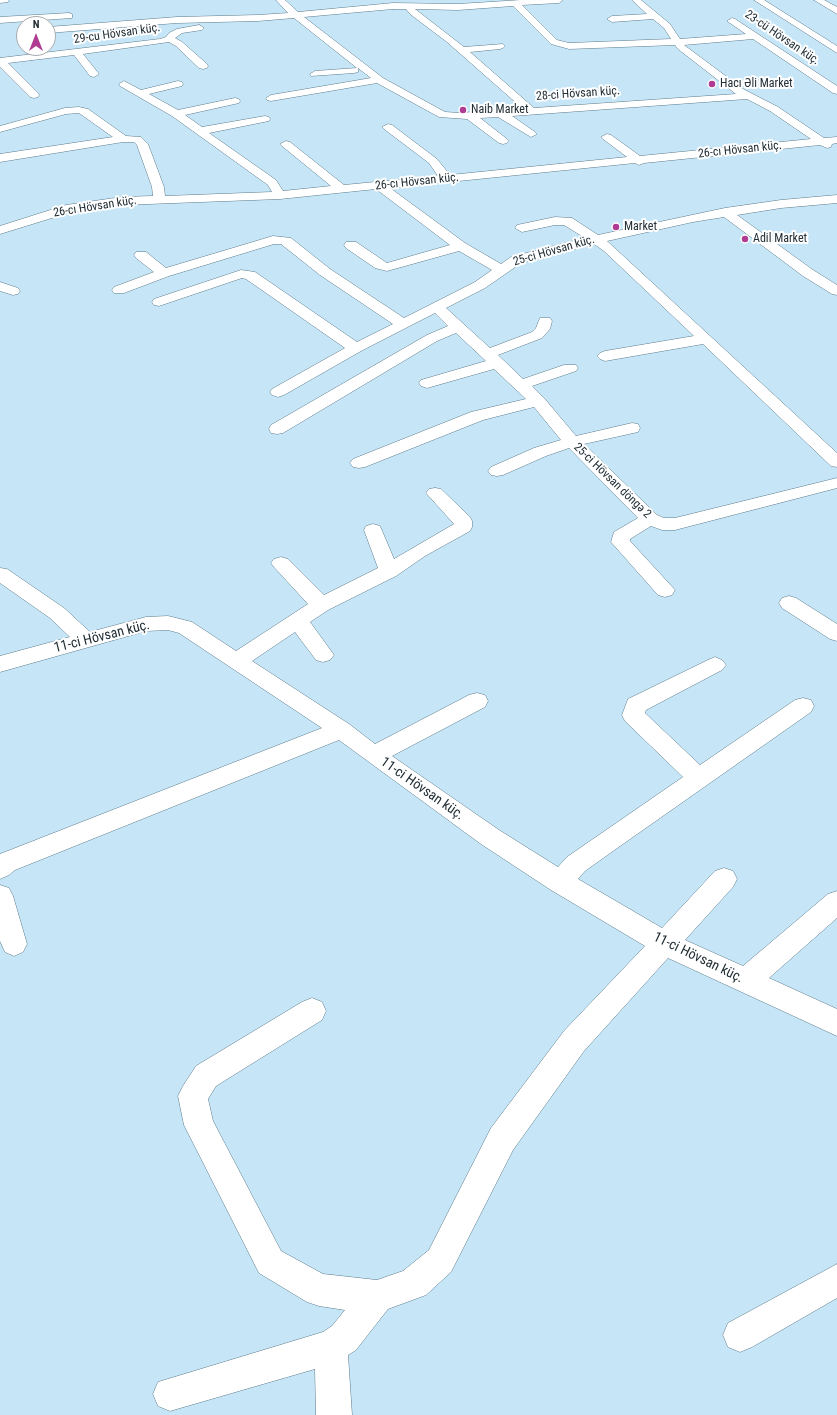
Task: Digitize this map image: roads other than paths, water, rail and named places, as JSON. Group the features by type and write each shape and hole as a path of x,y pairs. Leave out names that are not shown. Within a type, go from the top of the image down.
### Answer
{"street":[{"path":"0,0 5,0"},
{"path":"359,0 366,8"},
{"path":"56,29 177,20 258,18 366,8 559,0"},
{"path":"636,0 657,16 672,32 676,41 686,51 748,96 769,106 837,152"},
{"path":"758,0 837,50"},
{"path":"818,0 837,11"},
{"path":"421,6 440,1 460,4 469,18"},
{"path":"268,4 282,2"},
{"name":"28-ci Hövsan küç.","path":"282,2 295,14 379,80 436,112 451,116 748,96"},
{"path":"515,3 554,42 577,46 756,36"},
{"path":"409,6 413,12 462,50 530,110"},
{"path":"758,10 772,9"},
{"name":"23-cü Hövsan küç.","path":"732,15 756,36 837,90"},
{"path":"0,20 78,16"},
{"path":"612,19 657,16"},
{"name":"29-cu Hövsan küç.","path":"0,61 149,44 170,39 172,35 180,31 258,18"},
{"path":"170,39 179,44 203,66"},
{"path":"450,40 465,39"},
{"path":"462,50 500,46"},
{"path":"571,55 577,46"},
{"path":"77,53 94,74"},
{"path":"0,61 34,95"},
{"path":"315,74 366,69"},
{"path":"271,98 379,80"},
{"path":"124,84 176,114 200,131 272,183 280,195"},
{"path":"141,94 178,84"},
{"path":"622,94 631,103"},
{"path":"176,114 235,101"},
{"path":"0,129 65,111 79,110 84,111 123,139"},
{"path":"499,112 531,134"},
{"path":"469,115 503,141"},
{"path":"200,131 264,119"},
{"path":"388,127 433,161 447,179"},
{"path":"607,137 640,161"},
{"path":"0,158 123,139 137,139 142,144 158,187 159,199"},
{"name":"26-cı Hövsan küç.","path":"0,230 66,209 122,201 280,195 640,161 837,140"},
{"path":"286,144 331,179 341,189"},
{"path":"380,186 460,246 501,270"},
{"name":"25-ci Hövsan küç.","path":"278,392 356,348 480,284 506,265 522,258 596,239 725,212 781,204 837,199"},
{"path":"725,212 808,273 837,291"},
{"path":"522,228 562,220 567,221 609,248 837,462"},
{"path":"118,290 164,273 273,240 282,240 286,241 325,272 403,324"},
{"path":"351,245 380,265 387,267 460,246"},
{"path":"141,255 164,273"},
{"path":"159,302 241,274 250,275 356,348"},
{"name":"25-ci Hövsan döngə 2","path":"437,307 538,401 572,442 650,519 662,524 675,524 837,483"},
{"path":"427,383 492,358 537,335 543,330 545,321"},
{"path":"276,429 432,338 458,327"},
{"path":"605,356 706,339"},
{"path":"520,385 570,368"},
{"path":"359,463 477,416 538,401"},
{"path":"497,471 540,452 572,442 632,428"},
{"path":"236,661 322,605 389,571 418,552 463,527 463,521 435,494"},
{"path":"650,519 621,536 620,542 665,590"},
{"path":"373,530 389,571"},
{"path":"281,563 322,605"},
{"path":"0,574 57,613 86,640"},
{"path":"789,603 837,634"},
{"path":"298,620 322,655"},
{"name":"11-ci Hövsan küç.","path":"0,664 146,624 168,623 185,628 341,730 490,837 560,882 664,943 837,1023"},
{"path":"699,778 633,715 636,706 715,665"},
{"path":"374,755 477,701"},
{"path":"560,882 576,864 803,706"},
{"path":"0,868 6,863 341,730"},
{"path":"170,1394 331,1347 344,1338 377,1298 414,1283 440,1261 502,1139 574,1041 724,879"},
{"path":"0,896 14,944"},
{"path":"746,981 837,902"},
{"path":"312,1011 206,1076 193,1096 199,1125 270,1262 319,1290 377,1298"},
{"path":"740,1335 837,1280"},
{"path":"331,1347 334,1415"}],"place":[{"name":"Hacı Əli Market","path":"712,84"},
{"name":"Naib Market","path":"463,110"},
{"name":"Market","path":"616,227"},
{"name":"Adil Market","path":"745,239"}]}
